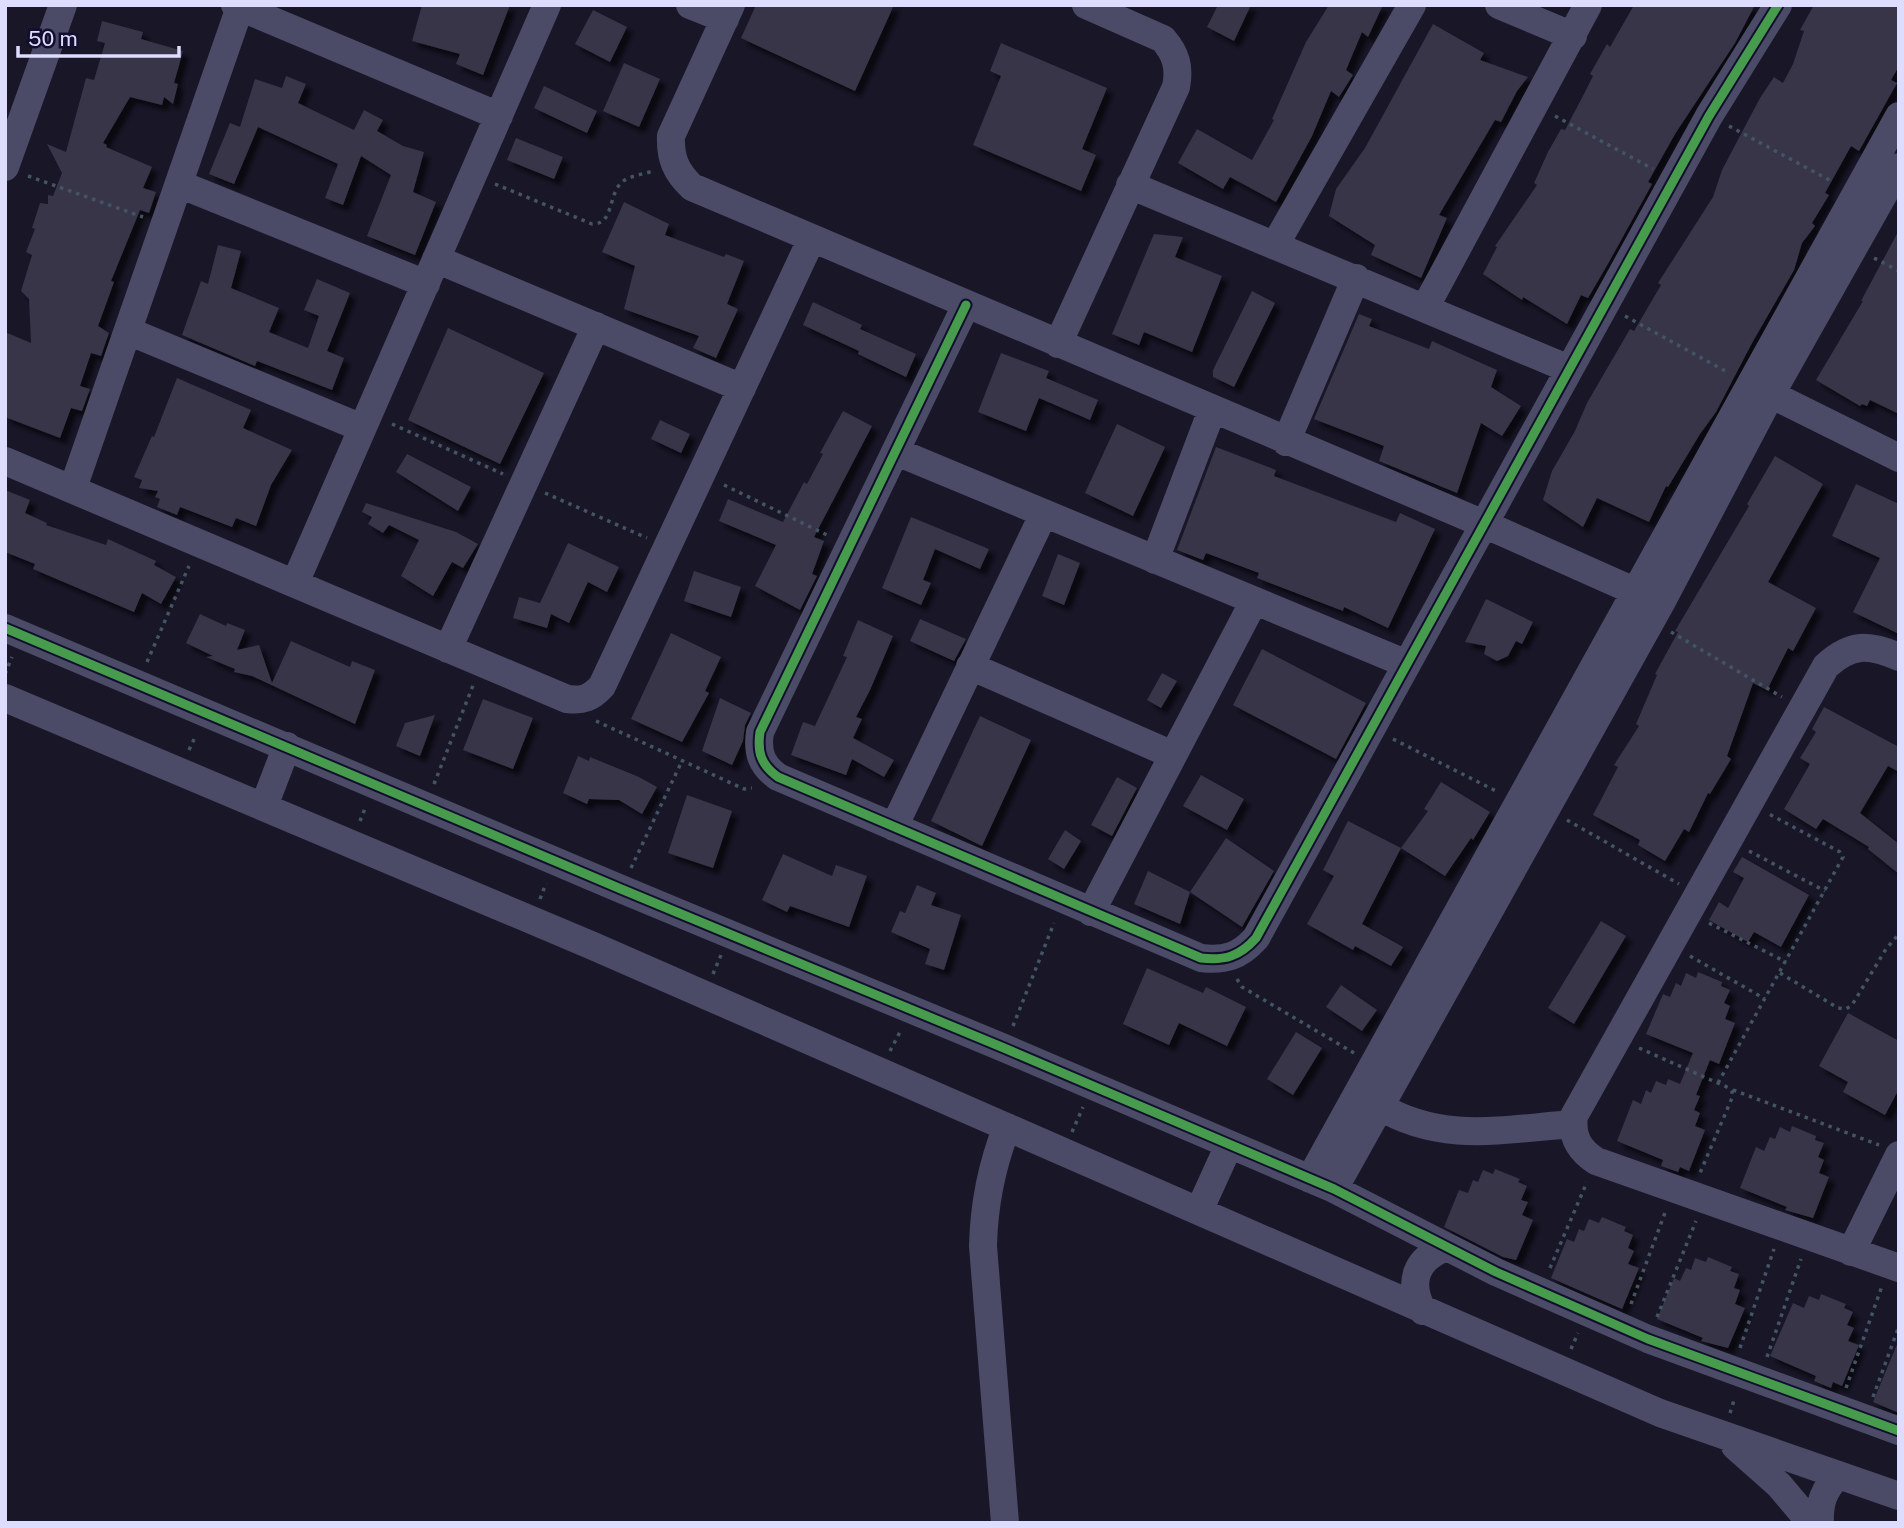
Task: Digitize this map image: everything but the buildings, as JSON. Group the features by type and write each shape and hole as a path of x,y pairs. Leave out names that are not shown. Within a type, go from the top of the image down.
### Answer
{"street":[{"path":"11,169 63,5"},
{"path":"295,583 547,5"},
{"path":"690,5 728,12 671,136 670,150 674,164 681,177 692,187 1484,524 1635,592 1657,612"},
{"path":"1058,344 1176,87 1179,74 1172,49 1163,39 1086,5"},
{"path":"1275,245 1412,5"},
{"path":"1499,5 1573,36"},
{"path":"1425,308 1588,5"},
{"path":"966,304 760,732 758,745 761,758 767,769 778,777 1091,912 1201,958 1216,960 1231,957 1245,950 1256,939 1673,180 1777,5"},
{"path":"73,488 179,184 237,6 499,116"},
{"path":"1322,1184 1374,1065 1635,592 1760,389 1866,200 1899,116"},
{"path":"1866,200 1899,167"},
{"path":"179,184 596,327 742,388"},
{"path":"1130,185 1569,369"},
{"path":"5,461 567,699 581,701 593,696 602,687 812,238"},
{"path":"1286,442 1356,278"},
{"path":"448,649 596,327"},
{"path":"128,331 362,428"},
{"path":"1760,389 1899,458"},
{"path":"1322,1184 1379,1106 1657,612 1760,389"},
{"path":"1156,560 1212,410"},
{"path":"897,452 1407,664"},
{"path":"894,827 1044,513"},
{"path":"1091,912 1254,601"},
{"path":"5,628 1322,1184 1496,1272 1622,1328 1744,1376 1899,1431"},
{"path":"1894,1267 1596,1161 1580,1148 1573,1133 1573,1125 1574,1116 1826,666 1850,649 1864,647 1879,649 1899,657"},
{"path":"971,666 1172,755"},
{"path":"5,698 531,920 1660,1413 1899,1496"},
{"path":"264,806 287,746"},
{"path":"1379,1106 1411,1122 1445,1130 1573,1125"},
{"path":"1005,1523 983,1246 986,1197 1007,1128"},
{"path":"1199,1212 1229,1145"},
{"path":"1851,1252 1892,1151"},
{"path":"1423,1311 1416,1299 1414,1286 1417,1272 1424,1260 1434,1251 1447,1247"},
{"path":"1722,1435 1779,1485 1811,1523"},
{"path":"1819,1523 1819,1505 1826,1488 1838,1475"}],"path":[{"path":"1535,105 1673,180"},
{"path":"1709,116 1866,200"},
{"path":"473,175 597,225 605,220 622,182 674,164"},
{"path":"11,169 165,225"},
{"path":"1605,305 1760,389"},
{"path":"701,475 851,546"},
{"path":"138,683 199,542"},
{"path":"1657,612 1802,709"},
{"path":"425,805 482,663"},
{"path":"581,701 585,713 596,721 744,789 757,787 767,769"},
{"path":"179,771 207,712"},
{"path":"1372,728 1519,803"},
{"path":"621,889 682,760"},
{"path":"351,843 376,784"},
{"path":"1718,1083 1842,861 1842,854 1749,803"},
{"path":"1546,809 1786,962"},
{"path":"1728,840 1825,891"},
{"path":"531,920 555,861"},
{"path":"1004,1048 1064,900"},
{"path":"704,995 730,934"},
{"path":"1780,973 1838,1008 1846,1009 1852,1005 1886,949 1899,934"},
{"path":"1670,944 1765,999"},
{"path":"1231,957 1233,973 1242,988 1374,1065"},
{"path":"880,1072 911,1009"},
{"path":"1617,1039 1731,1089 1892,1151"},
{"path":"1063,1152 1093,1086"},
{"path":"1622,1328 1690,1194 1732,1098 1731,1089"},
{"path":"1540,1291 1596,1161"},
{"path":"1648,1339 1690,1194"},
{"path":"1744,1376 1782,1227"},
{"path":"1722,1435 1744,1376 1809,1237"},
{"path":"1838,1409 1894,1267"},
{"path":"1561,1370 1587,1312"},
{"path":"1865,1419 1899,1326"}],"cycle path":[{"path":"966,305 760,732 762,758 778,777 1201,958 1232,956 1256,938 1709,116 1778,5"},
{"path":"5,628 1334,1189 1496,1272 1648,1339 1899,1431"}]}
